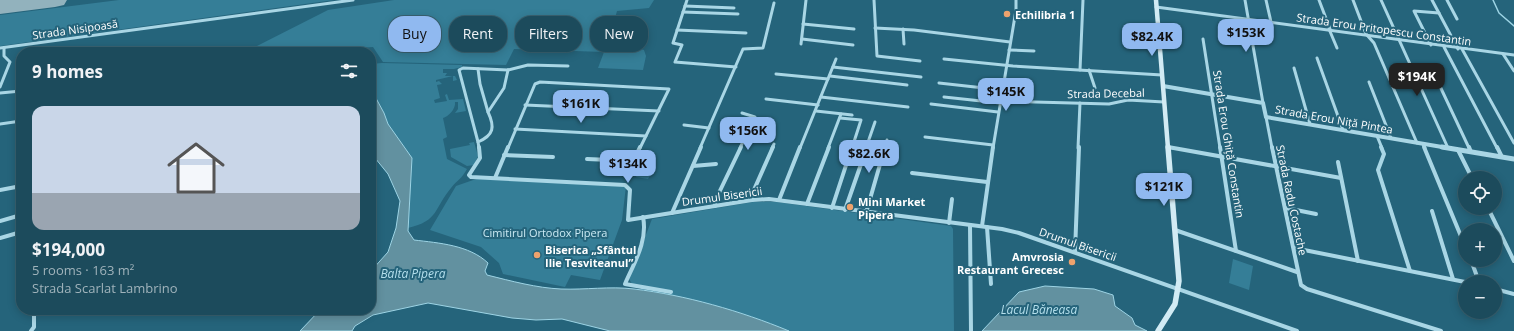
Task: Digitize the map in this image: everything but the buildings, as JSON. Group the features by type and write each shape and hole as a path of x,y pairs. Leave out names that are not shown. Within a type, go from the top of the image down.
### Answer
{"main road":[{"path":"1156,0 1175,230 1178,288 1175,304 1159,330"}],"street":[{"name":"Strada Nisipoasă","path":"2,48 353,0"},
{"path":"688,0 673,43 682,45 676,62 736,67"},
{"path":"801,44 806,0"},
{"path":"874,0 877,56 920,60"},
{"path":"982,226 987,182 1016,10 1016,0"},
{"path":"1080,70 1083,0"},
{"path":"1245,0 1263,103"},
{"path":"1266,0 1271,22"},
{"path":"1318,0 1337,48"},
{"path":"1353,0 1368,36 1374,43 1417,143"},
{"path":"1381,0 1448,148"},
{"path":"1432,0 1514,143"},
{"path":"1447,0 1457,18"},
{"path":"672,212 744,48 763,48 774,3"},
{"path":"685,6 734,8"},
{"name":"Strada Erou Pritopescu Constantin","path":"1156,6 1249,20 1329,29 1444,47 1514,55"},
{"path":"1431,45 1414,11 1439,13"},
{"path":"683,12 738,14"},
{"path":"803,24 854,29"},
{"path":"875,28 903,29 1010,42"},
{"path":"903,29 904,44"},
{"path":"677,31 746,33"},
{"path":"677,31 726,35"},
{"path":"802,39 853,45"},
{"name":"Strada Erou Ghiță Constantin","path":"1203,39 1236,251"},
{"path":"1444,47 1502,157"},
{"path":"0,87 10,66 10,62 4,56 2,48"},
{"path":"1009,50 1034,51"},
{"path":"1503,54 1514,71"},
{"path":"1317,58 1343,130"},
{"path":"779,200 836,59"},
{"path":"944,59 1006,66 1162,75"},
{"path":"568,66 531,65 515,66 508,70 463,68 459,70 478,142 480,158 470,176 625,185 630,190 628,220"},
{"path":"1430,65 1471,152"},
{"path":"833,67 921,77"},
{"path":"1294,68 1310,124"},
{"path":"478,69 480,84 488,112 494,124 494,131 491,135 478,142"},
{"path":"488,112 504,88 508,70"},
{"path":"1089,70 1095,88"},
{"path":"776,74 829,77 907,85"},
{"path":"1369,82 1391,138"},
{"path":"495,178 525,105 537,83 669,89 630,168"},
{"path":"939,83 1002,90"},
{"name":"Strada Erou Niță Pintea","path":"1163,86 1263,103 1266,117 1514,159"},
{"path":"0,94 16,92"},
{"path":"821,97 908,107"},
{"name":"Strada Decebal","path":"944,97 1000,102 1113,104 1128,100 1164,102"},
{"path":"766,99 818,105"},
{"path":"1075,252 1080,103"},
{"path":"931,104 998,112"},
{"path":"525,105 659,111"},
{"path":"816,110 861,120 832,208"},
{"path":"715,206 716,199 755,117 742,113"},
{"path":"840,116 852,115"},
{"path":"807,204 840,116"},
{"name":"Strada Radu Costache","path":"1266,117 1298,272 1303,286 1349,303 1441,331"},
{"path":"0,124 16,122"},
{"path":"845,210 875,122"},
{"path":"684,125 709,128"},
{"path":"515,129 646,136"},
{"path":"1377,136 1384,154 1378,170 1410,271"},
{"path":"925,137 993,145"},
{"path":"866,213 887,140"},
{"path":"752,200 753,192 774,144"},
{"path":"1423,144 1458,229"},
{"path":"1168,147 1341,178"},
{"path":"1458,150 1468,171"},
{"path":"504,155 553,157"},
{"path":"587,159 633,161"},
{"path":"1338,162 1358,261"},
{"path":"693,166 716,164"},
{"path":"625,185 627,176 634,172 630,168"},
{"path":"627,176 622,172 625,169 630,168"},
{"path":"912,173 987,182"},
{"path":"0,190 16,187"},
{"path":"949,223 952,199"},
{"name":"Drumul Bisericii","path":"622,220 752,200 779,200 866,213 982,226 1020,233 1297,331"},
{"path":"1286,208 1316,214"},
{"path":"1432,211 1453,279"},
{"path":"1491,215 1514,261"},
{"path":"0,221 16,216"},
{"path":"643,217 645,227 643,240 625,284 671,292"},
{"path":"970,225 971,331"},
{"path":"987,227 991,284"},
{"path":"1175,230 1298,272"},
{"path":"0,238 16,233"},
{"path":"1294,248 1458,280"},
{"path":"1502,291 1514,294"},
{"path":"31,331 34,326 34,315"}],"green space":[{"path":"119,0 334,0 0,46 0,15"},
{"path":"394,0 654,0 649,8 617,11 616,16 590,16 590,52 582,51 582,16 515,16 515,49 506,65 383,62 376,52 376,47 255,47 328,10"},
{"path":"604,52 645,52 646,56 643,70 598,68"},
{"path":"376,64 462,65 462,67 454,69 443,69 443,73 447,73 445,76 453,76 436,80 436,82 439,81 442,84 437,85 440,98 434,100 435,103 447,101 445,95 447,94 449,100 463,99 466,111 455,113 458,109 458,102 455,102 451,112 443,118 447,137 443,139 447,159 467,169 453,185 431,218 425,222 408,228 412,158 388,124 376,98"},
{"path":"453,76 455,76 457,80 453,81"},
{"path":"474,142 478,156 474,165 467,166 451,157 450,149 470,145 469,143"},
{"path":"641,165 655,167 648,179 636,177"},
{"name":"Cimitirul Ortodox Pipera","path":"479,178 626,186 622,220 600,280 571,275 565,287 503,274 499,263 481,247 430,230 456,186"},
{"path":"753,202 777,202 951,226 953,229 954,331 789,331 716,306 641,290 641,285 632,284 629,279 652,219"},
{"path":"1233,259 1253,266 1249,290 1229,283"}],"water":[{"name":"Balta Pipera","path":"376,98 388,124 412,158 408,231 414,240 453,246 472,252 488,263 485,271 487,275 505,280 533,286 552,288 634,289 673,295 752,317 789,331 610,331 562,319 536,320 512,318 428,303 376,314 376,265 388,252 396,228 400,201 388,174 376,159"},
{"name":"Lacul Băneasa","path":"1045,286 1094,289 1113,295 1115,306 1132,318 1135,325 1147,331 982,331 1019,292"},
{"name":"Balta Pipera","path":"315,315 373,315 355,326 352,331 300,331"}],"waterway":[{"path":"1493,0 1499,13 1514,26"}],"runway":[{"path":"0,7 55,0"}],"place":[{"name":"Echilibria 1","path":"1007,14"},
{"name":"Mini Market Pipera","path":"850,207"},
{"name":"Biserica „Sfântul Ilie Tesviteanul”","path":"537,255"},
{"name":"Amvrosia Restaurant Grecesc","path":"1072,262"}]}
